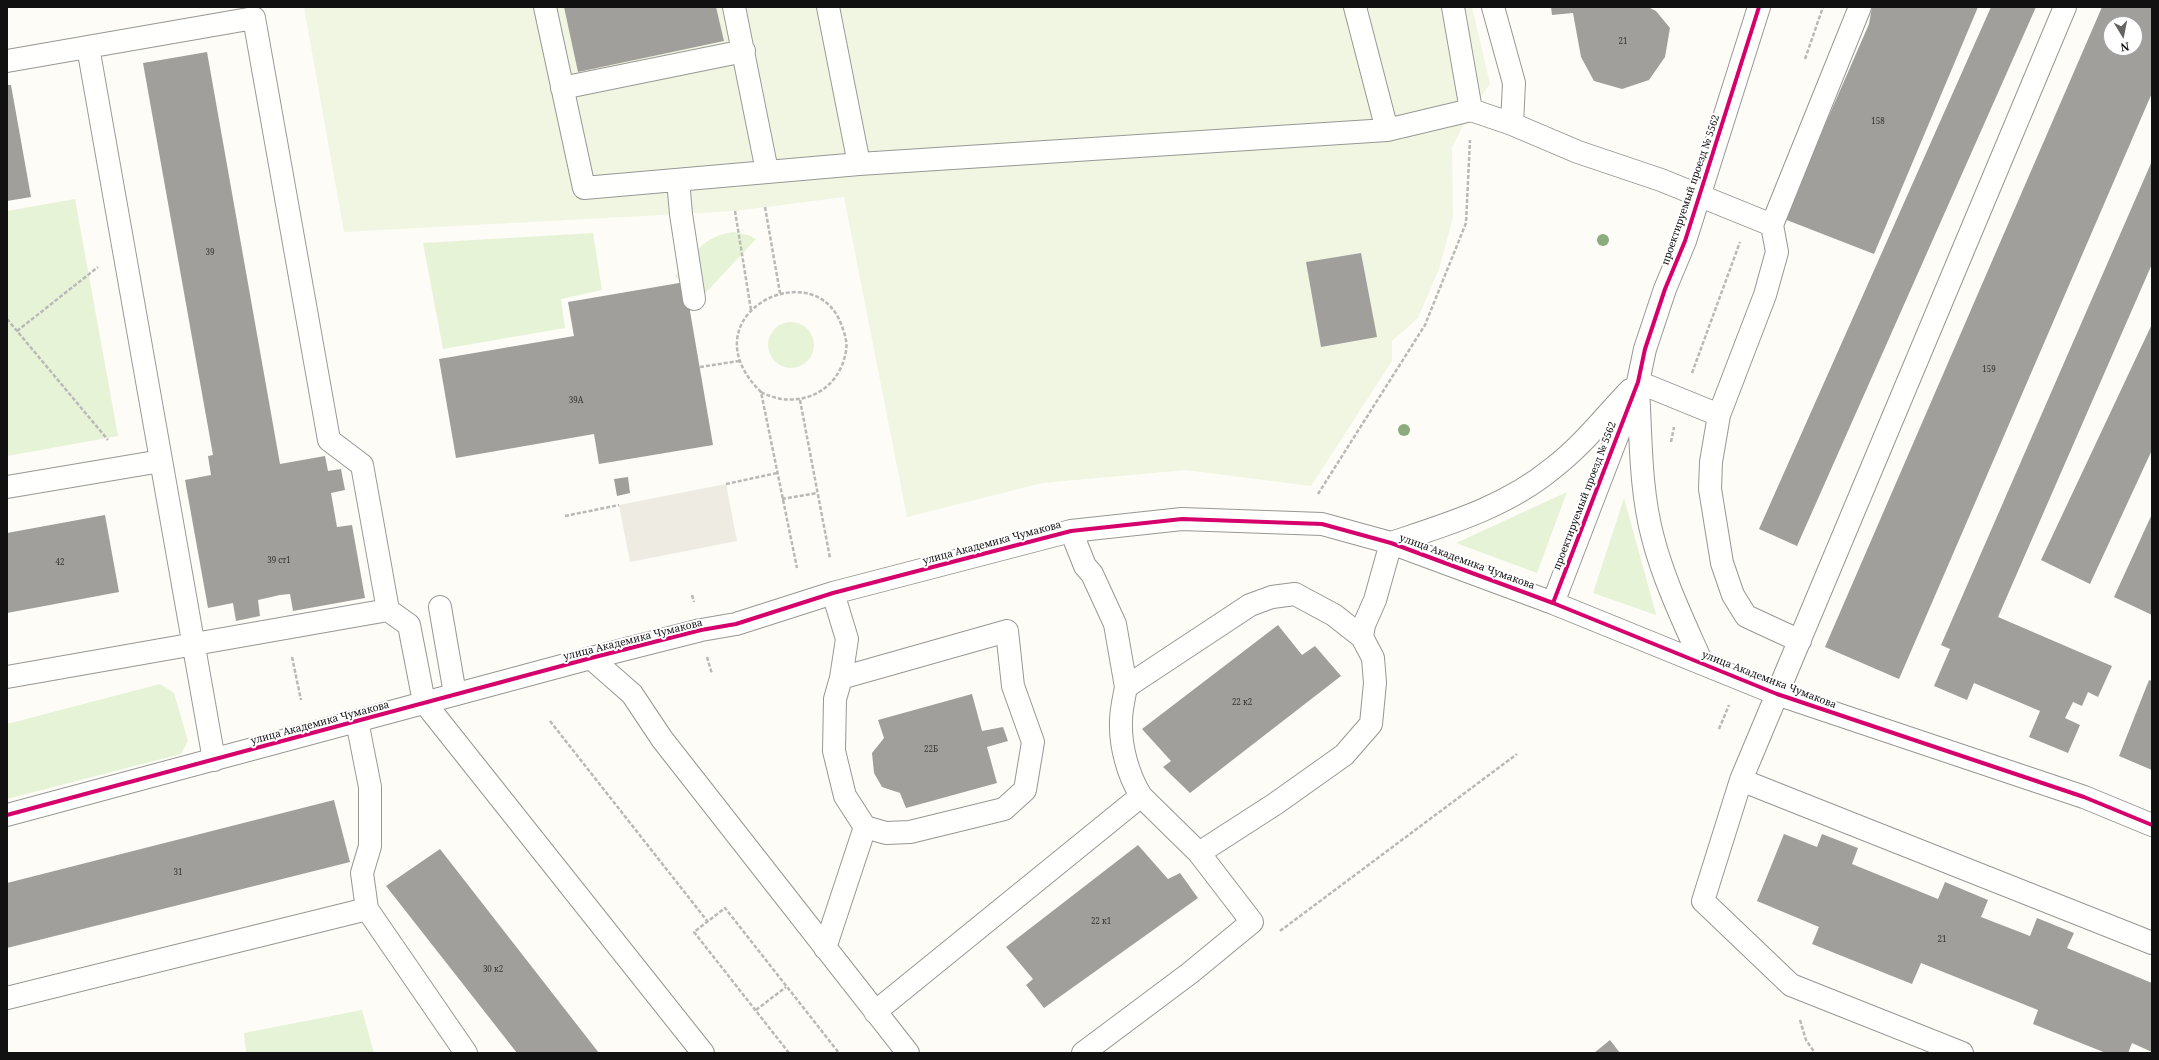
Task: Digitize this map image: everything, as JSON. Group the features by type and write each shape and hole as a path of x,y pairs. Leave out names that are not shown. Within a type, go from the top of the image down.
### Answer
{"street":[{"path":"545,7 584,188 858,164 1387,130 1472,110 1512,124 1578,152 1660,180 1772,225"},
{"path":"734,7 767,172"},
{"path":"828,7 858,164"},
{"path":"1355,7 1387,130"},
{"path":"1453,7 1472,110"},
{"path":"1493,7 1514,83 1512,124"},
{"name":"проектируемый проезд № 5562","path":"1553,603 1638,382 1645,349 1665,289 1685,241 1759,7"},
{"path":"1800,641 1746,616 1731,589 1722,563 1710,490 1711,462 1719,415 1767,288 1777,252 1772,225 1860,7"},
{"path":"1962,1053 1791,985 1703,901 1741,780 2065,7"},
{"path":"7,61 254,18 329,440 362,465 388,610 409,625 424,702 703,1053"},
{"path":"88,47 214,760"},
{"path":"562,88 744,51"},
{"path":"678,180 681,214 694,299"},
{"path":"1638,382 1719,415"},
{"path":"1362,637 1364,625 1375,600 1391,543 1454,523 1498,504 1547,472 1585,438 1638,382"},
{"path":"1638,382 1644,491 1652,536 1661,567 1702,663"},
{"path":"7,487 161,461"},
{"name":"улица Академика Чумакова","path":"7,815 591,658 701,630 736,624 833,593 1071,531 1182,519 1322,524 1391,543 1553,603 1777,694 2084,797 2152,825"},
{"path":"1071,531 1085,566 1092,574 1115,624 1126,687 1121,721 1124,749 1132,781 1141,796 1199,853 1252,922 1190,973 1083,1053"},
{"path":"833,593 847,639 841,678 835,699 834,752 845,796 865,827 886,833 910,832 1004,809 1025,790 1033,742 1013,686 1007,631 841,678"},
{"path":"1126,687 1250,606 1272,597 1294,594 1334,615 1362,637 1373,658 1375,683 1371,724 1344,755 1275,804 1199,853"},
{"path":"440,607 455,694"},
{"path":"7,677 388,610"},
{"path":"591,658 632,694 662,739 908,1053"},
{"path":"357,721 370,787 370,846 362,874 367,909 466,1053"},
{"path":"1741,780 2152,943"},
{"path":"875,1012 1141,796"},
{"path":"825,948 865,827"},
{"path":"7,998 367,909"}],"path":[{"path":"1316,498 1428,318 1466,223 1472,110"},
{"path":"765,207 780,293"},
{"path":"735,212 751,310"},
{"path":"17,331 123,247"},
{"path":"780,293 805,293 822,301 836,314 844,331 846,350 842,368 831,384 816,395 800,400 782,400 761,392 747,378 739,361 737,342 742,324 751,310 768,297 780,293"},
{"path":"7,319 130,467"},
{"path":"700,367 739,361"},
{"path":"761,392 797,568"},
{"path":"800,400 830,558"},
{"path":"726,484 777,473"},
{"path":"782,499 817,493"},
{"path":"564,516 619,505"},
{"path":"550,721 708,922"},
{"path":"1275,934 1517,754"},
{"path":"790,1053 694,932 725,908 839,1053"},
{"path":"756,1010 786,987"}],"green space":[{"path":"304,7 1472,7 1490,84 1471,110 1452,147 1453,217 1439,269 1418,318 1392,341 1392,361 1311,486 1186,470 1042,483 907,517 844,197 735,211 344,232"},
{"path":"75,199 118,436 7,456 7,211"},
{"path":"734,232 748,235 756,239 698,301 675,276 700,247 715,237"},
{"path":"593,233 602,290 561,299 565,328 443,349 423,243"},
{"path":"791,322 804,326 810,332 814,345 810,358 804,364 791,368 778,364 772,358 768,345 772,332 778,326"},
{"path":"1567,492 1537,573 1456,543"},
{"path":"1624,498 1656,614 1656,615 1593,593"},
{"path":"160,684 174,693 188,741 181,754 7,799 7,724"},
{"path":"362,1010 374,1053 246,1053 244,1033"}],"shaded area":[{"path":"726,484 737,541 630,562 619,505"}],"building":[{"path":"564,7 716,7 724,41 578,72"},
{"path":"1551,7 1648,7 1656,11 1670,28 1665,57 1649,80 1622,89 1594,81 1581,57 1573,13 1552,15"},
{"path":"1872,7 1978,7 1874,254 1784,219 1869,24"},
{"path":"1991,7 2036,7 1797,546 1759,529"},
{"path":"2102,7 2152,7 2152,93 1899,679 1825,647"},
{"path":"207,52 280,464 325,456 328,471 341,469 345,490 331,493 337,527 352,525 365,598 293,611 290,594 280,595 258,600 260,616 236,621 233,603 208,608 185,480 211,475 208,456 213,455 143,63"},
{"path":"7,85 11,85 31,197 7,201"},
{"path":"2152,161 2152,264 1998,617 2112,666 2098,697 2088,692 2082,706 2073,702 2065,718 2080,725 2068,753 2029,737 2040,711 1974,683 1967,700 1934,686 1950,649 1941,645"},
{"path":"1361,253 1377,337 1321,347 1306,262"},
{"path":"685,282 713,445 599,464 594,434 456,458 439,359 574,336 568,302"},
{"path":"2152,324 2152,450 2090,584 2041,560"},
{"path":"628,477 630,493 617,496 614,479"},
{"path":"2152,514 2152,615 2114,597"},
{"path":"105,515 119,592 7,613 7,533"},
{"path":"1278,625 1302,655 1315,646 1341,676 1190,793 1163,767 1171,761 1142,729"},
{"path":"2149,680 2152,681 2152,770 2119,756"},
{"path":"972,694 982,731 1003,727 1008,741 987,747 997,783 906,808 900,793 882,787 874,773 872,753 884,738 878,720"},
{"path":"334,800 350,862 7,948 7,883"},
{"path":"1784,834 1817,847 1822,834 1858,848 1852,864 1938,899 1945,882 1988,900 1981,917 2030,936 2037,918 2074,933 2067,948 2152,983 2152,1052 2132,1043 2128,1053 2106,1053 2033,1024 2038,1010 1921,963 1912,984 1812,944 1819,927 1757,901"},
{"path":"1138,845 1168,879 1180,873 1198,898 1044,1008 1026,985 1033,979 1006,947"},
{"path":"440,849 599,1053 517,1053 386,886"},
{"path":"1610,1040 1620,1053 1594,1053"}],"cycle path":[{"path":"1553,603 1638,382 1645,349 1665,289 1685,241 1759,7"},
{"path":"7,815 591,658 701,630 736,624 833,593 1071,531 1182,519 1322,524 1391,543 1553,603 1777,694 2084,797 2152,825"}]}
